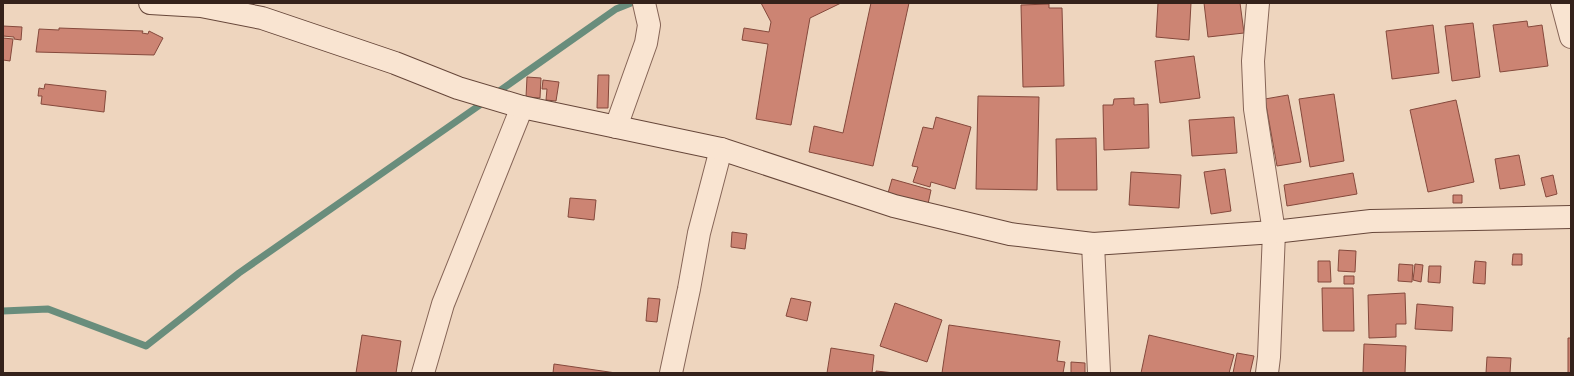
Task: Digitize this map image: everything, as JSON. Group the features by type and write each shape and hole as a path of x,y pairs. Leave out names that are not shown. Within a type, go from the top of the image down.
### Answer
{"street":[{"path":"150,3 201,5 262,18 395,63 458,88 522,107 721,149 894,206 1010,234 1093,244 1274,232 1371,221 1571,217"},
{"path":"1258,3 1253,61 1255,109 1274,232 1269,357 1267,373"},
{"path":"1562,3 1571,37"},
{"path":"616,127 646,43 646,13"},
{"path":"423,373 443,304 522,107"},
{"path":"671,373 689,290 699,233 721,149"},
{"path":"1093,244 1099,373"}],"building":[{"path":"761,3 841,3 810,18 791,125 756,119 768,44 742,40 744,28 769,32 771,22"},
{"path":"871,3 909,3 873,166 809,152 814,126 843,133"},
{"path":"1158,3 1191,3 1189,40 1156,37"},
{"path":"1204,3 1240,3 1244,33 1208,37"},
{"path":"1049,4 1049,8 1062,8 1064,86 1023,87 1021,5"},
{"path":"1527,21 1528,27 1542,25 1548,66 1500,72 1493,25"},
{"path":"1473,23 1480,77 1452,81 1445,26"},
{"path":"1433,25 1439,73 1392,79 1386,31"},
{"path":"3,26 22,27 21,40 14,39 14,37 3,36"},
{"path":"59,28 143,31 142,33 148,34 149,31 163,38 154,55 36,52 39,29 59,30"},
{"path":"3,38 13,39 10,61 3,60"},
{"path":"1194,56 1200,98 1160,103 1155,61"},
{"path":"598,75 609,75 608,108 597,108"},
{"path":"527,77 541,78 540,98 526,97"},
{"path":"543,80 559,82 556,101 546,100 547,89 542,89"},
{"path":"45,84 106,91 104,112 41,104 42,96 38,96 39,88 44,89"},
{"path":"1334,94 1344,161 1310,167 1299,99"},
{"path":"1288,95 1301,162 1277,166 1265,99"},
{"path":"978,96 1039,97 1037,190 976,189"},
{"path":"1134,98 1134,105 1148,104 1149,148 1104,150 1103,105 1113,105 1114,99"},
{"path":"1456,100 1474,182 1428,192 1410,110"},
{"path":"936,117 971,127 955,189 931,182 930,187 913,182 918,167 912,166 923,127 933,129"},
{"path":"1234,117 1237,153 1192,156 1189,120"},
{"path":"1096,138 1097,190 1057,190 1056,139"},
{"path":"1519,155 1525,185 1500,189 1495,159"},
{"path":"1225,169 1231,211 1211,214 1204,172"},
{"path":"1131,172 1181,175 1179,208 1129,205"},
{"path":"1353,173 1357,194 1287,206 1284,185"},
{"path":"1553,175 1557,194 1546,197 1541,178"},
{"path":"892,179 931,190 928,204 888,193"},
{"path":"1453,195 1462,195 1462,203 1453,203"},
{"path":"570,198 596,200 594,220 568,217"},
{"path":"732,232 747,234 745,249 731,247"},
{"path":"1339,250 1356,251 1355,272 1338,271"},
{"path":"1513,254 1522,254 1522,265 1512,265"},
{"path":"1318,261 1330,261 1331,282 1318,282"},
{"path":"1475,261 1486,262 1485,284 1473,283"},
{"path":"1399,264 1413,265 1412,282 1398,281"},
{"path":"1415,264 1423,265 1421,282 1413,280"},
{"path":"1429,266 1441,266 1440,283 1428,282"},
{"path":"1344,276 1354,276 1354,284 1344,284"},
{"path":"1322,288 1353,288 1354,331 1323,331"},
{"path":"1405,293 1406,324 1396,324 1396,337 1369,338 1368,295"},
{"path":"648,298 660,299 657,322 646,321"},
{"path":"791,298 811,302 807,321 786,316"},
{"path":"895,303 942,320 927,362 880,346"},
{"path":"1417,304 1453,307 1452,331 1415,329"},
{"path":"949,325 1060,341 1057,361 1065,362 1063,373 942,373"},
{"path":"362,335 401,341 396,373 356,373"},
{"path":"1149,335 1234,355 1229,373 1141,373"},
{"path":"1568,338 1571,338 1571,373 1568,373"},
{"path":"1364,344 1406,346 1405,373 1363,373"},
{"path":"831,348 874,355 872,373 827,373"},
{"path":"1237,353 1254,356 1250,373 1233,373"},
{"path":"1487,357 1511,358 1510,373 1486,373"},
{"path":"1071,362 1085,363 1085,373 1071,373"},
{"path":"554,364 616,373 553,373"},
{"path":"876,371 895,373 876,373"}],"waterway":[{"path":"495,94 616,9 631,3"},
{"path":"3,311 48,309 146,346 239,273 487,100"}]}
